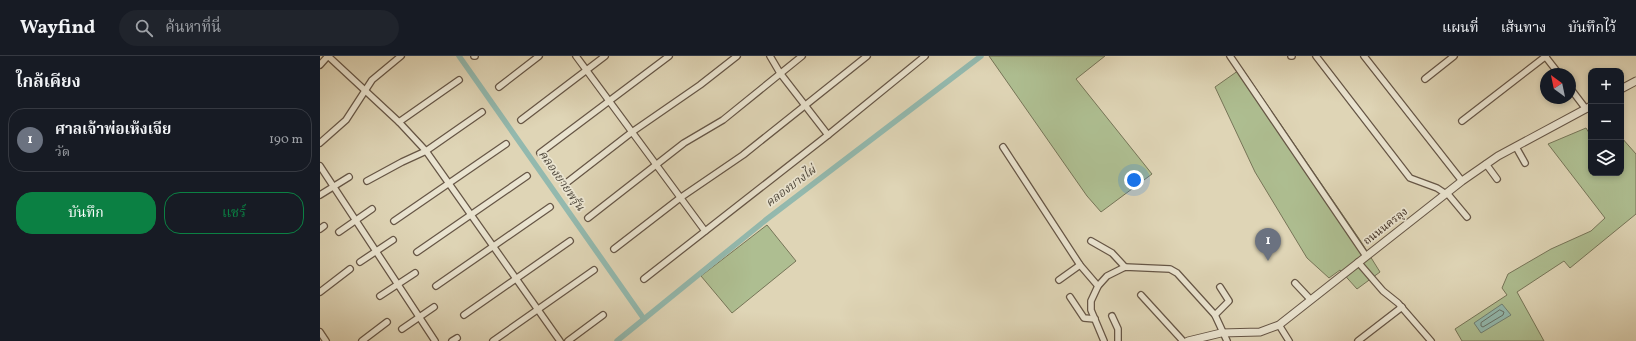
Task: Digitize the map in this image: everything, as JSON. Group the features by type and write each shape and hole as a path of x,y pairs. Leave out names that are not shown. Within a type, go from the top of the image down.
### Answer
{"street":[{"path":"320,65 328,56 366,90 426,151 472,214 560,341"},
{"path":"320,143 346,120 372,80 401,56"},
{"path":"499,88 539,56"},
{"path":"576,56 705,231"},
{"path":"521,120 605,56"},
{"path":"540,153 669,56"},
{"path":"565,184 632,132 702,84 737,56"},
{"path":"770,56 780,72 828,135"},
{"path":"588,218 684,143 723,120 780,72 802,56"},
{"path":"614,249 680,198 743,155 867,56"},
{"path":"644,279 828,135 925,56"},
{"path":"1230,56 1366,256"},
{"path":"1316,56 1410,178 1437,188 1446,194 1467,217"},
{"path":"1364,56 1462,181"},
{"path":"1425,79 1454,56"},
{"path":"1462,121 1545,56 1554,68"},
{"path":"399,122 459,80"},
{"path":"1624,87 1636,81"},
{"path":"1576,94 1588,107"},
{"name":"ถนนนครลุง","path":"1188,341 1221,333 1260,332 1279,324 1462,181 1486,164 1588,107"},
{"path":"367,181 426,151 482,112"},
{"path":"394,221 506,144"},
{"path":"1002,147 1080,265 1098,286"},
{"path":"1516,147 1525,163"},
{"path":"1486,164 1497,179"},
{"path":"320,166 435,341"},
{"path":"417,252 528,176"},
{"path":"320,195 349,177"},
{"path":"436,286 550,208"},
{"path":"339,232 372,209"},
{"path":"360,262 393,240"},
{"path":"464,315 570,241"},
{"path":"1091,242 1112,253 1125,267"},
{"path":"1358,262 1383,291 1402,307 1428,340"},
{"path":"1059,280 1080,265"},
{"path":"1104,341 1091,310 1091,301 1098,286 1107,276 1125,267 1170,269 1181,277 1214,315 1226,341"},
{"path":"320,292 350,269"},
{"path":"492,341 594,270"},
{"path":"380,296 415,273"},
{"path":"1295,283 1310,299"},
{"path":"1214,315 1229,300 1220,286"},
{"path":"1141,295 1183,341"},
{"path":"1070,297 1084,318 1095,319"},
{"path":"402,329 434,307"},
{"path":"1358,341 1402,307"},
{"path":"568,341 603,315"},
{"path":"1112,316 1118,329 1118,341"},
{"path":"362,341 386,322"},
{"path":"1279,324 1289,341"},
{"path":"320,332 326,341"}],"green space":[{"path":"989,56 1105,56 1076,79 1152,174 1101,212 1087,196"},
{"path":"1242,68 1360,240 1380,272 1357,289 1340,270 1329,278 1307,258 1255,172 1215,87"},
{"path":"1586,128 1588,131 1588,176 1624,176 1624,140 1636,154 1636,214 1570,268 1564,261 1517,292 1544,341 1462,341 1455,329 1507,295 1502,288 1508,274 1551,249 1591,231 1605,218 1548,144"},
{"path":"767,225 796,261 732,313 701,276"}],"water":[{"path":"1502,304 1511,315 1481,333 1474,323"}],"waterway":[{"name":"คลองยายพรุ้น","path":"459,56 644,319"},
{"name":"คลองบางไผ่","path":"617,341 767,219 981,56"}],"place":[{"name":"ศาลเจ้าพ่อเห้งเจีย","path":"1268,261"}]}
